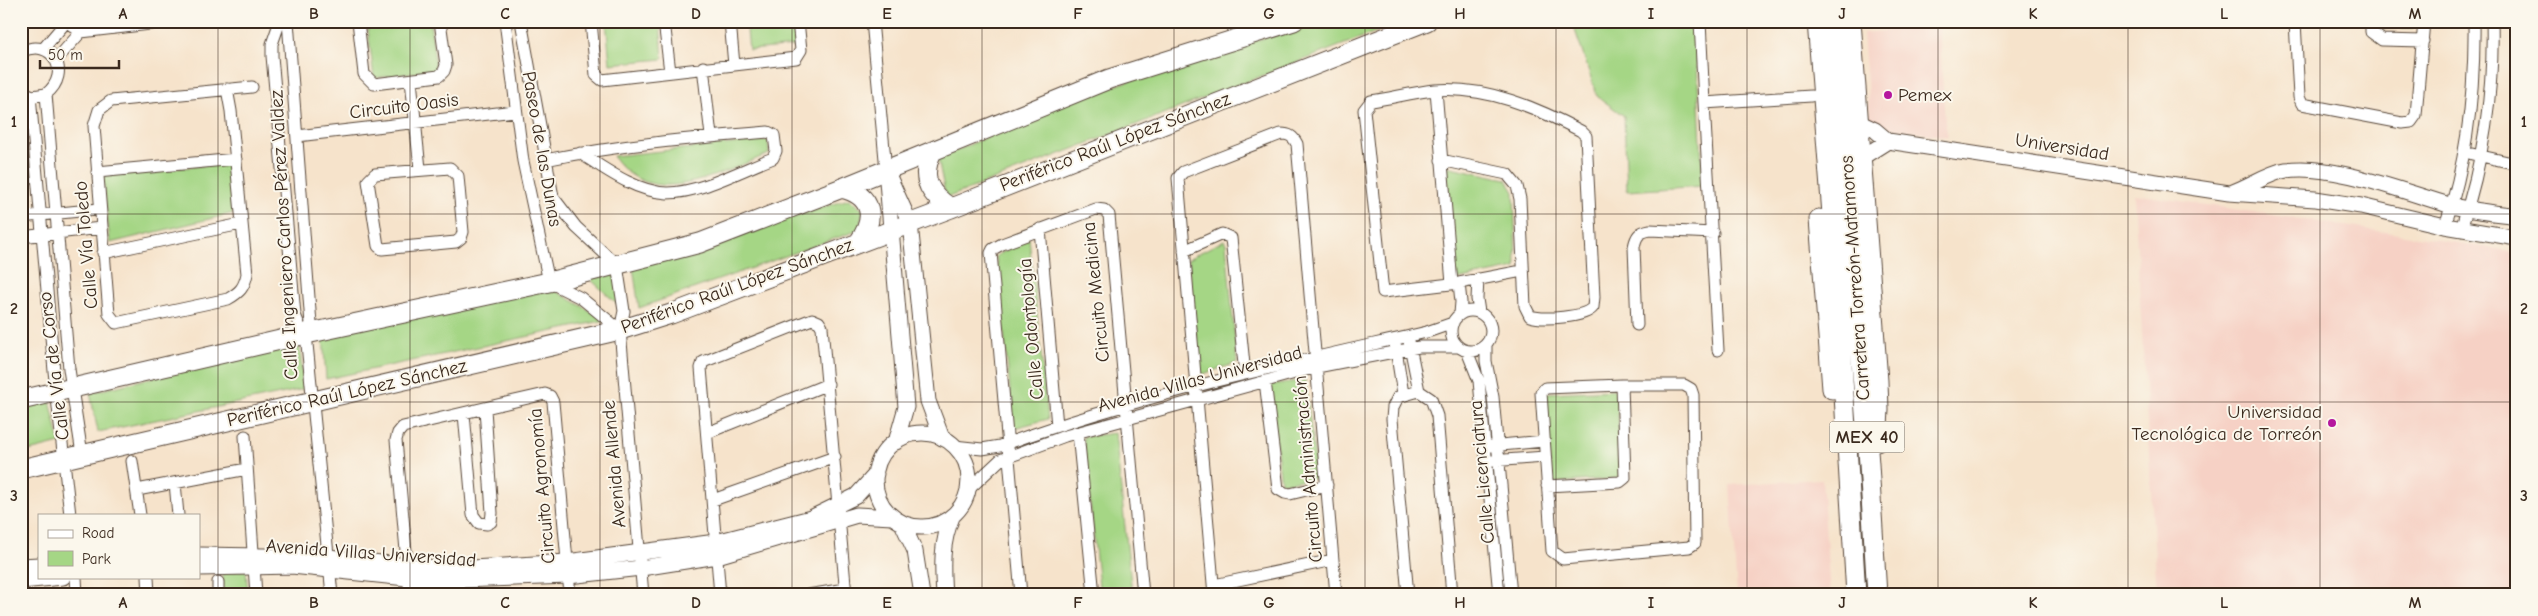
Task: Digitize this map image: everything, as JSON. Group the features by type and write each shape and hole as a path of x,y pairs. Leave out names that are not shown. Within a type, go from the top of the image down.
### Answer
{"main road":[{"path":"21,400 306,334 549,282 700,243 932,152 1109,79 1294,21"},
{"name":"Periférico Raúl López Sánchez","path":"21,469 620,330 671,314 951,208 1426,21"},
{"path":"1805,21 1829,358 1835,410 1850,484"},
{"name":"MEX 40","path":"1817,21 1846,279 1850,484 1856,595"},
{"name":"Carretera Torreón-Matamoros","path":"1835,21 1846,279 1869,464 1877,595"},
{"path":"1851,21 1879,410 1876,442 1869,464"},
{"path":"932,152 925,174 927,184 932,194 951,208"},
{"path":"842,188 858,194 869,208 869,226 859,242"}],"street":[{"path":"56,60 81,32 153,22 176,21"},
{"path":"280,21 272,44 272,56 295,315 300,327 306,334"},
{"name":"Calle Ingeniero Carlos Pérez Valdez","path":"288,21 311,324 306,334 332,595"},
{"path":"358,21 364,74 374,84 439,76 444,72 446,65 440,21"},
{"path":"591,21 598,79 796,58 800,55 798,21"},
{"path":"664,21 670,72"},
{"path":"730,21 734,64"},
{"path":"872,21 906,408 896,442 881,459 876,474 878,493 884,508 897,520 915,551 922,595"},
{"path":"1700,21 1718,350"},
{"path":"2295,21 2299,96 2302,104 2402,123 2410,122 2416,116 2424,21"},
{"path":"2371,21 2371,32 2382,40 2423,41"},
{"path":"2445,226 2452,206 2463,152 2471,95 2474,21"},
{"path":"2462,229 2479,156 2492,70 2492,21"},
{"path":"43,49 66,22 81,32"},
{"path":"506,26 521,26"},
{"name":"Paseo de las Dunas","path":"506,26 515,111 531,203 549,282"},
{"name":"Paseo de las Dunas","path":"521,26 553,197 576,227 617,265"},
{"path":"21,52 36,48 43,49 56,60 59,73 57,82 46,94 26,93"},
{"path":"703,67 711,136"},
{"path":"411,80 420,170"},
{"name":"Calle Vía Toledo","path":"226,89 236,159 247,274 245,285 240,292 228,299 122,323 113,321 109,314 99,210 95,117 104,104 111,101 252,86"},
{"path":"1436,90 1441,160 1455,284 1461,302 1456,318 1453,340 1462,349 1477,351 1486,346 1491,339 1490,323 1479,312 1476,299 1478,279"},
{"path":"1441,160 1507,174 1514,181 1520,199 1522,271 1525,306 1530,316 1541,318 1583,314 1593,308 1592,246 1586,136 1581,131 1539,110 1510,100 1484,94 1436,90 1371,101 1364,110 1383,292 1455,284 1522,271"},
{"name":"Calle Vía de Corso","path":"26,93 42,235 74,457"},
{"name":"Calle Vía de Corso","path":"46,94 58,233 63,390 74,457"},
{"path":"1704,103 1811,96"},
{"name":"Circuito Oasis","path":"296,136 515,111"},
{"name":"Universidad","path":"1858,122 1875,130 1888,141 2230,193 2342,203 2445,226 2517,238"},
{"path":"545,160 580,152 711,136 772,133 775,155 703,185 681,192 666,193 653,191 631,183 580,152"},
{"name":"Circuito Administración","path":"1214,590 1178,178 1183,172 1281,134 1291,136 1297,144 1336,595"},
{"path":"1861,158 1888,141"},
{"path":"2463,152 2517,164"},
{"path":"97,172 236,159"},
{"path":"450,168 455,171 463,232 461,238 456,242 382,249 375,241 368,181 370,176 420,170 450,168"},
{"path":"886,170 910,223 928,401 948,442 967,466 968,490 962,505 952,517 946,531 942,552 944,595"},
{"path":"2230,193 2279,172 2299,170 2367,180 2452,206 2517,216"},
{"path":"531,203 553,197"},
{"name":"Circuito Medicina","path":"1021,595 992,253 993,250 1002,244 1096,209 1104,210 1109,214 1143,595"},
{"path":"21,218 99,210"},
{"path":"103,253 241,224"},
{"path":"21,237 101,228"},
{"name":"Calle Odontología","path":"1040,229 1057,426"},
{"path":"1637,325 1634,247 1636,237 1642,232 1650,230 1712,233"},
{"path":"1184,251 1222,234 1231,238 1245,374"},
{"name":"Avenida Allende","path":"617,265 624,311 620,330 643,595"},
{"path":"549,282 581,298 620,330"},
{"path":"1456,318 1469,310 1479,312"},
{"name":"Avenida Villas Universidad","path":"968,490 1009,449 1057,426 1125,405 1245,374 1317,362 1409,342 1456,318"},
{"path":"720,595 701,368 703,362 708,358 812,319 819,322 822,327 846,592 808,595"},
{"path":"1409,342 1419,391"},
{"name":"Avenida Villas Universidad","path":"1409,342 1462,349"},
{"path":"1395,345 1403,394"},
{"name":"Calle Licenciatura","path":"1486,346 1486,361 1491,381 1499,595"},
{"name":"Calle Licenciatura","path":"1462,349 1480,381 1492,445"},
{"name":"Avenida Villas Universidad","path":"948,442 982,449 1009,449 1078,433 1265,381 1317,362"},
{"path":"1265,381 1278,489 1285,494 1290,494 1327,485"},
{"path":"707,433 828,384"},
{"path":"1547,486 1620,482 1625,478 1622,385"},
{"path":"1622,385 1684,385 1690,389 1693,414 1695,543 1689,547 1563,558 1556,556 1552,551 1540,395 1543,389 1622,385"},
{"path":"1408,595 1392,419 1395,402 1403,394 1419,391 1431,399 1437,416 1452,595"},
{"name":"Circuito Agronomía","path":"409,580 396,440 398,433 403,427 545,394 552,399 570,595"},
{"path":"464,414 473,515 479,523 487,524 490,522 492,513 485,409"},
{"path":"1078,433 1094,595"},
{"path":"896,442 918,434 948,442"},
{"path":"245,436 256,595"},
{"path":"1492,445 1544,441"},
{"path":"70,514 74,457"},
{"path":"713,500 835,457"},
{"path":"1493,461 1545,457"},
{"path":"132,461 140,514"},
{"name":"Calle Licenciatura","path":"1493,461 1511,595"},
{"path":"137,490 247,469"},
{"name":"Avenida Villas Universidad","path":"839,513 862,491 876,474"},
{"path":"175,483 178,514"},
{"name":"Avenida Villas Universidad","path":"200,555 253,560 329,563 409,580 457,569 568,569 640,561 717,549 811,518 839,513 870,514 897,520"},
{"path":"897,520 920,527 932,526 952,517"},
{"name":"Avenida Villas Universidad","path":"200,568 253,560"},
{"path":"1214,590 1333,560"},
{"path":"21,566 38,565"},
{"path":"21,581 52,578"},
{"path":"76,578 77,595"},
{"path":"148,578 149,595"},
{"path":"218,582 218,595"}],"shaded area":[{"path":"1939,26 1945,123 1948,137 1891,128 1870,119 1863,33"},
{"name":"Universidad Tecnológica de Torreón","path":"2134,194 2517,252 2517,595 2157,595"},
{"path":"1822,479 1830,595 1737,595 1730,485"}],"green space":[{"path":"367,21 430,21 436,70 374,78"},
{"path":"606,21 660,21 663,59 610,64"},
{"path":"746,21 793,21 796,46 749,50"},
{"path":"1325,21 1404,21 946,198 938,159 1051,108 1198,57"},
{"path":"1572,21 1695,21 1703,186 1627,191 1624,116 1597,96"},
{"path":"2380,21 2413,21 2413,28 2380,28"},
{"path":"768,140 769,154 708,178 687,183 667,185 647,182 629,173 613,156"},
{"path":"229,163 234,213 110,243 103,176"},
{"path":"1446,166 1506,179 1514,192 1516,268 1456,280"},
{"path":"849,199 863,210 859,230 639,308 633,267"},
{"path":"1029,238 1048,419 1014,428 996,256"},
{"path":"1224,240 1226,244 1237,363 1200,375 1188,259"},
{"path":"620,274 626,312 589,278"},
{"path":"547,286 606,320 326,379 323,336"},
{"path":"299,341 304,389 98,432 90,393"},
{"path":"1305,380 1317,478 1281,483 1269,385"},
{"path":"1617,390 1621,478 1551,483 1545,393"},
{"path":"50,401 60,443 21,453 21,407"},
{"path":"1115,433 1132,593 1100,595 1083,437"},
{"path":"246,570 248,595 224,595 222,572"}],"place":[{"name":"Pemex","path":"1888,95"},
{"name":"Universidad Tecnológica de Torreón","path":"2332,423"}]}
